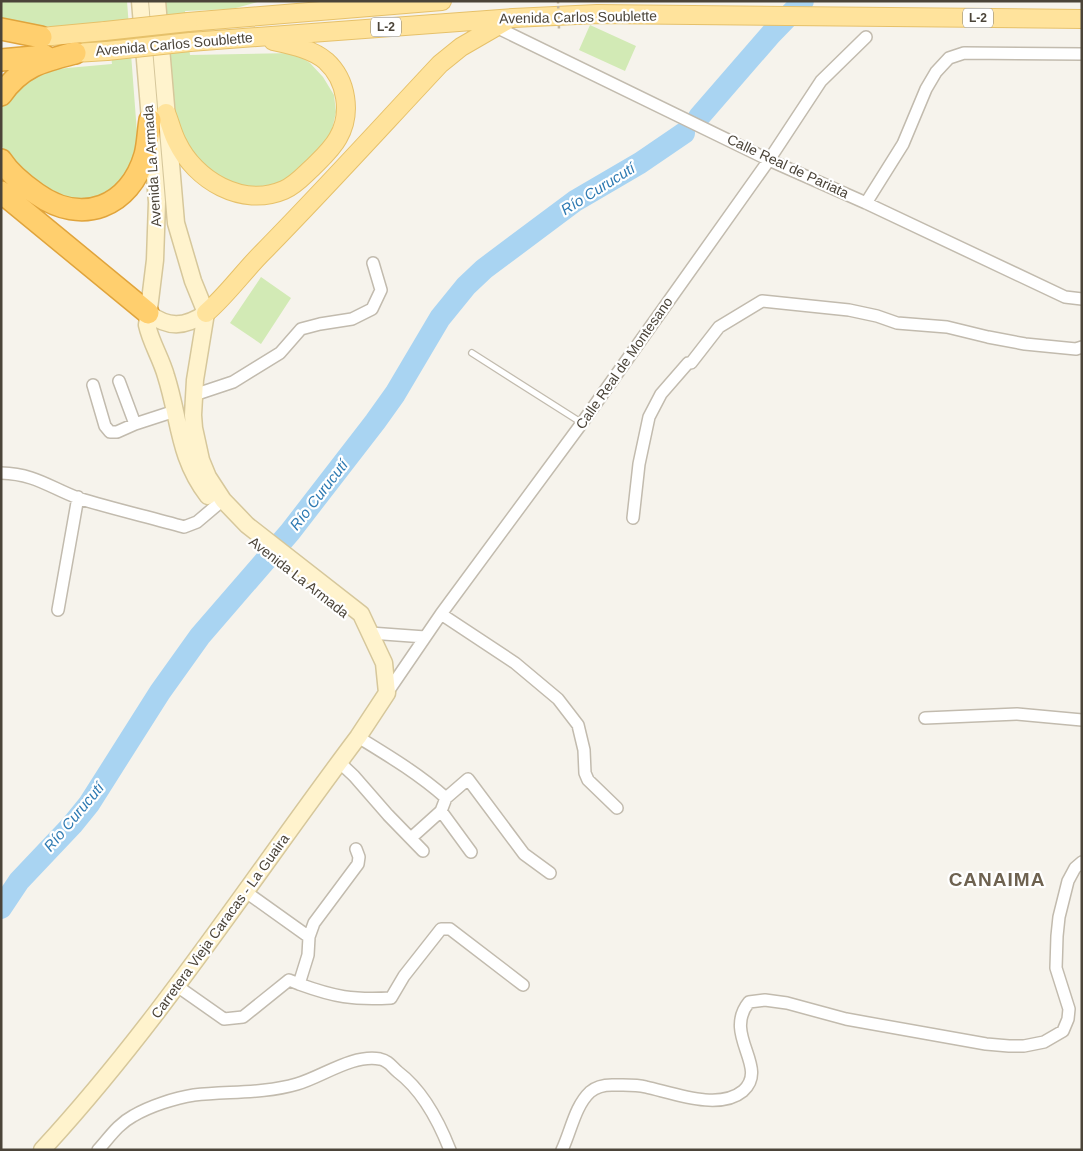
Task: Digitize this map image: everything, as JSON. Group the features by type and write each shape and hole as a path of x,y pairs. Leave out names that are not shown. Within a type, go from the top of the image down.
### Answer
{"highway":[{"path":"1,29 41,37"},
{"name":"L-2","path":"1,40 41,37"},
{"path":"1,94 17,77 33,65 75,53"},
{"name":"L-2","path":"1,60 75,53"},
{"path":"1,160 6,168 47,201 62,208 77,210 101,207 120,196 135,178 158,117"},
{"path":"1,192 148,313"}],"main road":[{"name":"Avenida La Armada","path":"140,1 176,223 193,281 206,314 194,395 194,428 201,460 219,503"},
{"name":"Avenida La Armada","path":"157,1 157,230 147,325 149,335 163,366 185,456 199,484 243,528 370,633 384,663 387,693"},
{"path":"240,17 258,12 277,1"},
{"name":"Avenida Carlos Soublette","path":"41,37 240,17 442,1"},
{"name":"Avenida Carlos Soublette","path":"75,53 190,42 513,18 597,14 1082,19"},
{"path":"148,313 165,324 175,325 206,314 226,295 252,263 440,64 461,47 513,18"},
{"path":"158,117 186,156 204,176 225,190 251,196 264,195 283,191 302,178 322,159 338,138 345,118 346,97 344,88 333,69 310,51 258,37"},
{"name":"Carretera Vieja Caracas - La Guaira","path":"42,1150 94,1092 177,986 387,693"}],"street":[{"name":"Calle Real de Pariata","path":"496,26 769,160 866,202 1065,297 1082,299"},
{"name":"Calle Real de Montesano","path":"387,693 441,614 582,423 769,160 821,81 866,38"},
{"path":"866,202 903,144 926,89 936,72 949,58 964,53 1082,54"},
{"path":"194,395 233,382 280,353 301,329 352,319 372,309 381,290 373,263"},
{"path":"634,518 638,464 649,417 654,405 661,394 688,364 691,364 719,327 762,301 848,310 877,316 897,323 947,328 1025,344 1082,347"},
{"path":"119,381 135,424"},
{"path":"93,385 105,426 110,432 117,432 175,411"},
{"path":"1,473 32,477 78,497 184,527 197,522 219,503"},
{"path":"58,610 78,497"},
{"path":"441,614 515,664 558,700 578,724 584,750 585,773 588,780 617,808"},
{"path":"370,633 425,637"},
{"path":"925,718 1017,714 1082,720"},
{"path":"358,736 427,781 446,798"},
{"path":"339,762 423,851"},
{"path":"411,838 441,811 446,798 468,779 524,854 550,873"},
{"path":"441,811 471,852"},
{"path":"298,984 308,955 309,937 314,923 358,864 359,857 356,849"},
{"path":"562,1150 582,1103 589,1092 597,1087 633,1085 693,1099 714,1100 742,1092 749,1084 752,1074 746,1045 740,1034 741,1016 743,1010 750,1002 773,1001 846,1019 925,1034 1009,1046 1034,1045 1052,1039 1063,1031 1068,1020 1069,1009 1056,968 1059,917 1068,881 1075,868 1082,862"},
{"path":"246,892 309,937"},
{"path":"177,986 224,1019 243,1017 289,980 342,998 361,1000 391,998 404,976 441,929 450,929 523,985"},
{"path":"98,1150 114,1131 133,1116 171,1100 194,1095 238,1093 297,1084 360,1060 379,1059 390,1063 410,1080 435,1118 450,1150"}],"lane":[{"path":"472,353 582,423"}],"path":[{"path":"558,1 559,29"}],"green space":[{"path":"1,1 127,1 138,146 130,168 114,190 97,202 53,200 7,158 1,144 1,107 11,94 45,70 112,64 107,21 58,27 22,25 1,21"},
{"path":"164,1 261,1 232,9 185,11 190,55 294,53 310,63 323,77 334,95 336,112 331,134 306,163 283,184 252,187 220,182 194,158 175,117"},
{"path":"590,25 636,46 625,71 579,50"},
{"path":"261,277 291,298 261,344 230,323"}],"waterway":[{"name":"Río Curucutí","path":"699,117 771,34 803,1"},
{"name":"Río Curucutí","path":"1,908 19,881 72,825 89,804 160,692 200,636 290,532 375,422 395,394 440,318 466,286 484,269 575,201 640,163 684,133"}],"district":[{"name":"CANAIMA","path":"997,879"}]}
